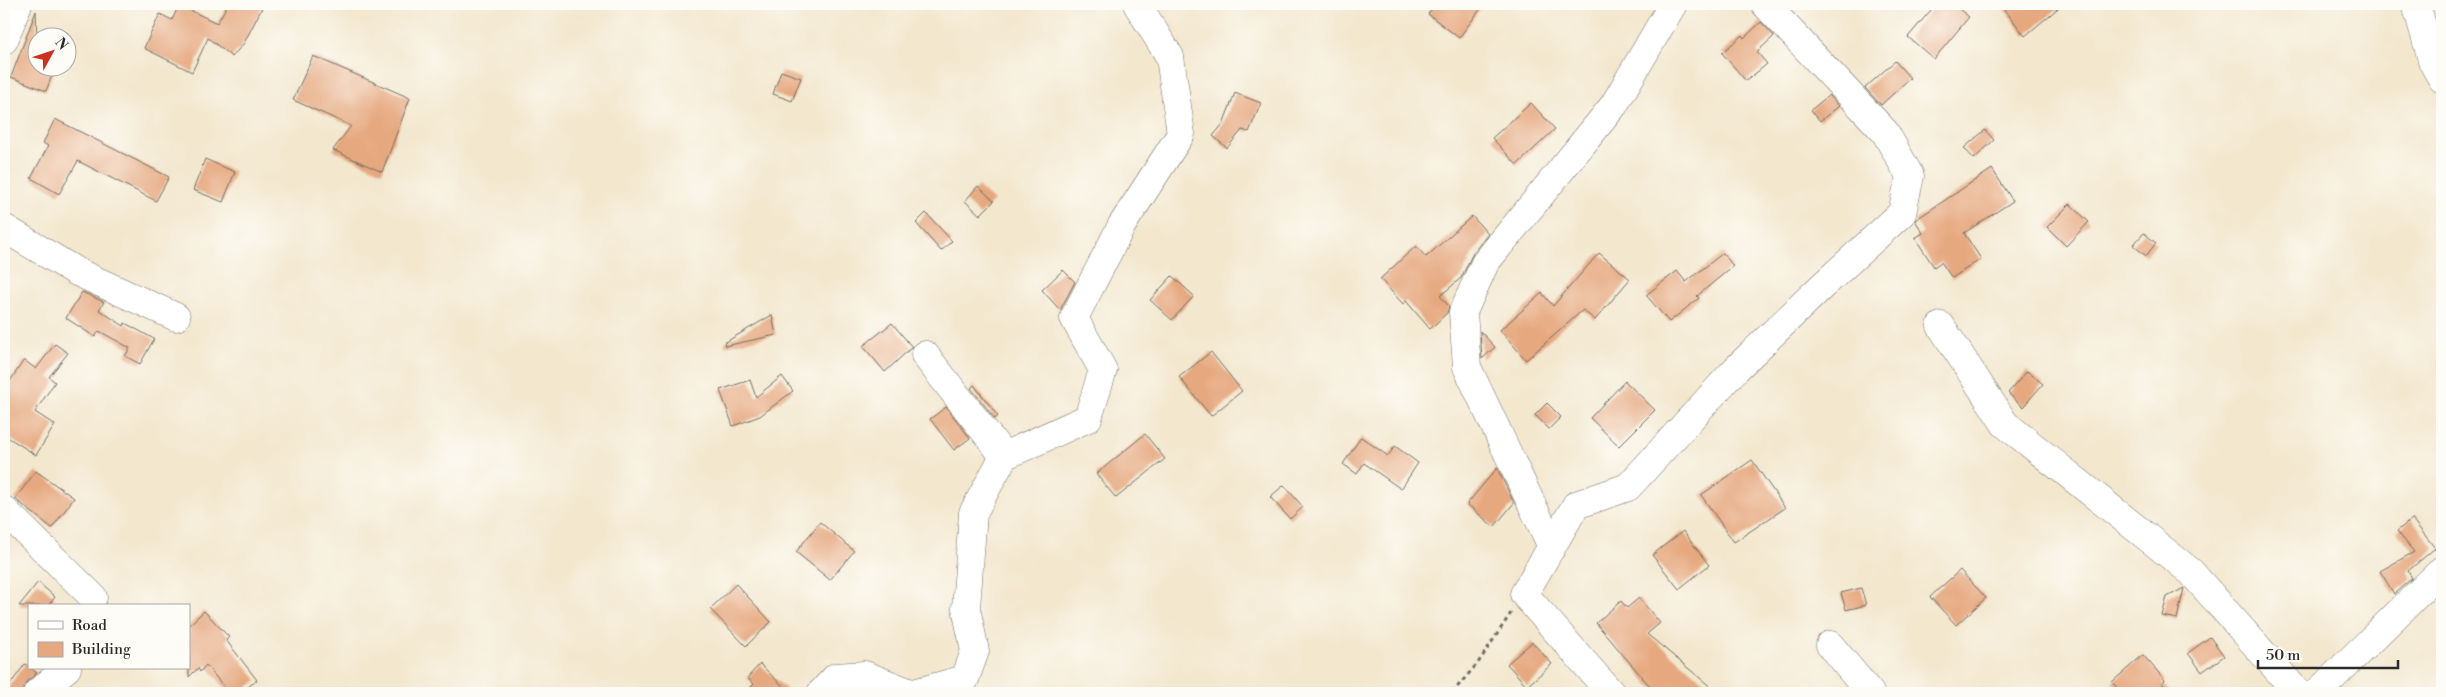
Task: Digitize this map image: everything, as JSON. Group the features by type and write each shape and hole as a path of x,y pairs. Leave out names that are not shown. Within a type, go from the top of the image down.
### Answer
{"street":[{"path":"4,40 18,4"},
{"path":"821,693 836,677 865,675 913,693 965,679 976,651 966,608 973,513 1004,456 1088,418 1103,370 1074,318 1122,226 1181,134 1170,57 1137,4"},
{"path":"1552,547 1467,367 1463,312 1485,263 1614,105 1673,4"},
{"path":"1611,693 1524,594 1576,505 1628,487 1736,368 1902,213 1910,176 1885,132 1765,4"},
{"path":"2416,4 2433,63 2442,79"},
{"path":"4,228 77,272 176,317"},
{"path":"1941,326 2005,424 2191,572 2298,693"},
{"path":"925,355 1004,456"},
{"path":"4,510 93,597"},
{"path":"2317,693 2442,570"},
{"path":"1830,645 1870,693"},
{"path":"37,693 65,670"}],"path":[{"path":"1452,693 1478,663 1524,594"}],"building":[{"path":"228,4 264,4 244,43 232,57 208,38 192,72 144,48 160,14 172,20 179,5 217,23"},
{"path":"1436,4 1484,4 1459,38 1428,14"},
{"path":"1936,4 1953,4 1969,17 1934,59 1908,37"},
{"path":"2000,4 2063,4 2025,36"},
{"path":"36,11 37,28 30,28"},
{"path":"1761,22 1774,36 1757,52 1767,64 1746,81 1722,53 1742,35 1744,38"},
{"path":"28,32 28,78 51,78 46,91 11,77"},
{"path":"313,56 410,98 382,172 333,150 351,126 293,100"},
{"path":"1895,61 1910,78 1881,105 1865,88"},
{"path":"781,71 801,78 792,101 773,94"},
{"path":"1235,93 1261,103 1249,132 1242,130 1227,148 1213,136 1223,124"},
{"path":"1829,95 1839,106 1820,121 1811,110"},
{"path":"1531,103 1555,129 1517,165 1492,138"},
{"path":"55,119 169,177 156,201 78,161 59,194 31,178 48,146 43,143"},
{"path":"1985,130 1994,140 1974,159 1964,148"},
{"path":"205,159 235,172 223,202 193,190"},
{"path":"1992,169 2013,201 1964,233 1981,259 1952,278 1941,262 1934,267 1915,238 1923,233 1915,220"},
{"path":"978,186 994,201 980,215 965,201"},
{"path":"2070,204 2089,222 2066,246 2047,227"},
{"path":"926,213 952,241 941,251 916,223"},
{"path":"1472,216 1488,234 1473,253 1461,278 1440,296 1449,306 1447,313 1430,329 1406,301 1403,304 1380,279 1416,246 1426,257"},
{"path":"2144,233 2156,243 2146,256 2133,245"},
{"path":"1599,253 1630,279 1595,320 1583,310 1526,360 1500,330 1542,293 1553,306"},
{"path":"1723,253 1733,266 1697,296 1699,298 1669,322 1646,295 1677,271 1686,282"},
{"path":"1063,270 1075,282 1060,310 1042,290"},
{"path":"1172,276 1194,296 1172,320 1150,300"},
{"path":"82,292 104,302 99,310 124,326 125,323 154,339 140,364 125,356 130,348 99,331 95,337 66,318"},
{"path":"772,315 776,335 725,346 724,343"},
{"path":"892,323 912,347 885,372 863,346"},
{"path":"1480,331 1495,347 1482,359"},
{"path":"55,344 68,353 49,377 55,382 35,412 55,425 36,455 4,435 4,390 24,360 36,369"},
{"path":"1211,352 1242,391 1211,416 1179,377"},
{"path":"2027,371 2043,384 2023,407 2008,393"},
{"path":"782,376 793,391 760,416 733,426 720,390 750,380 756,397"},
{"path":"1625,381 1655,410 1619,446 1590,418"},
{"path":"974,385 998,416 995,419 971,388"},
{"path":"1547,403 1561,417 1549,429 1535,415"},
{"path":"946,407 970,438 954,450 930,419"},
{"path":"1145,434 1165,459 1116,498 1096,474"},
{"path":"1361,437 1388,456 1395,446 1418,463 1401,489 1364,463 1357,474 1343,464"},
{"path":"1752,460 1785,508 1734,542 1701,495"},
{"path":"1497,468 1514,503 1494,527 1467,504"},
{"path":"36,471 74,498 52,528 15,499"},
{"path":"1284,485 1303,507 1290,519 1270,497"},
{"path":"2412,519 2435,548 2408,571 2412,578 2394,594 2380,571 2414,552 2397,531"},
{"path":"820,522 854,551 830,580 796,552"},
{"path":"1683,531 1709,565 1679,589 1652,555"},
{"path":"1960,570 1986,598 1956,625 1930,597"},
{"path":"38,582 55,597 50,604 19,606"},
{"path":"736,584 771,622 746,646 710,609"},
{"path":"1861,588 1866,605 1846,610 1841,593"},
{"path":"2184,588 2177,619 2162,616 2167,597"},
{"path":"1639,598 1660,623 1647,634 1718,693 1660,693 1648,684 1596,623 1621,601 1627,608"},
{"path":"204,611 229,637 226,640 257,680 240,693 229,693 206,665 200,672 198,668 189,677 190,624"},
{"path":"2210,637 2224,656 2202,672 2188,653"},
{"path":"1532,642 1552,664 1527,686 1507,664"},
{"path":"2143,655 2165,680 2162,683 2171,693 2122,693 2112,682"},
{"path":"25,664 28,666 28,670 33,670 37,673 27,681 22,693 4,693"},
{"path":"760,664 790,693 745,693 754,684 747,678"}]}
